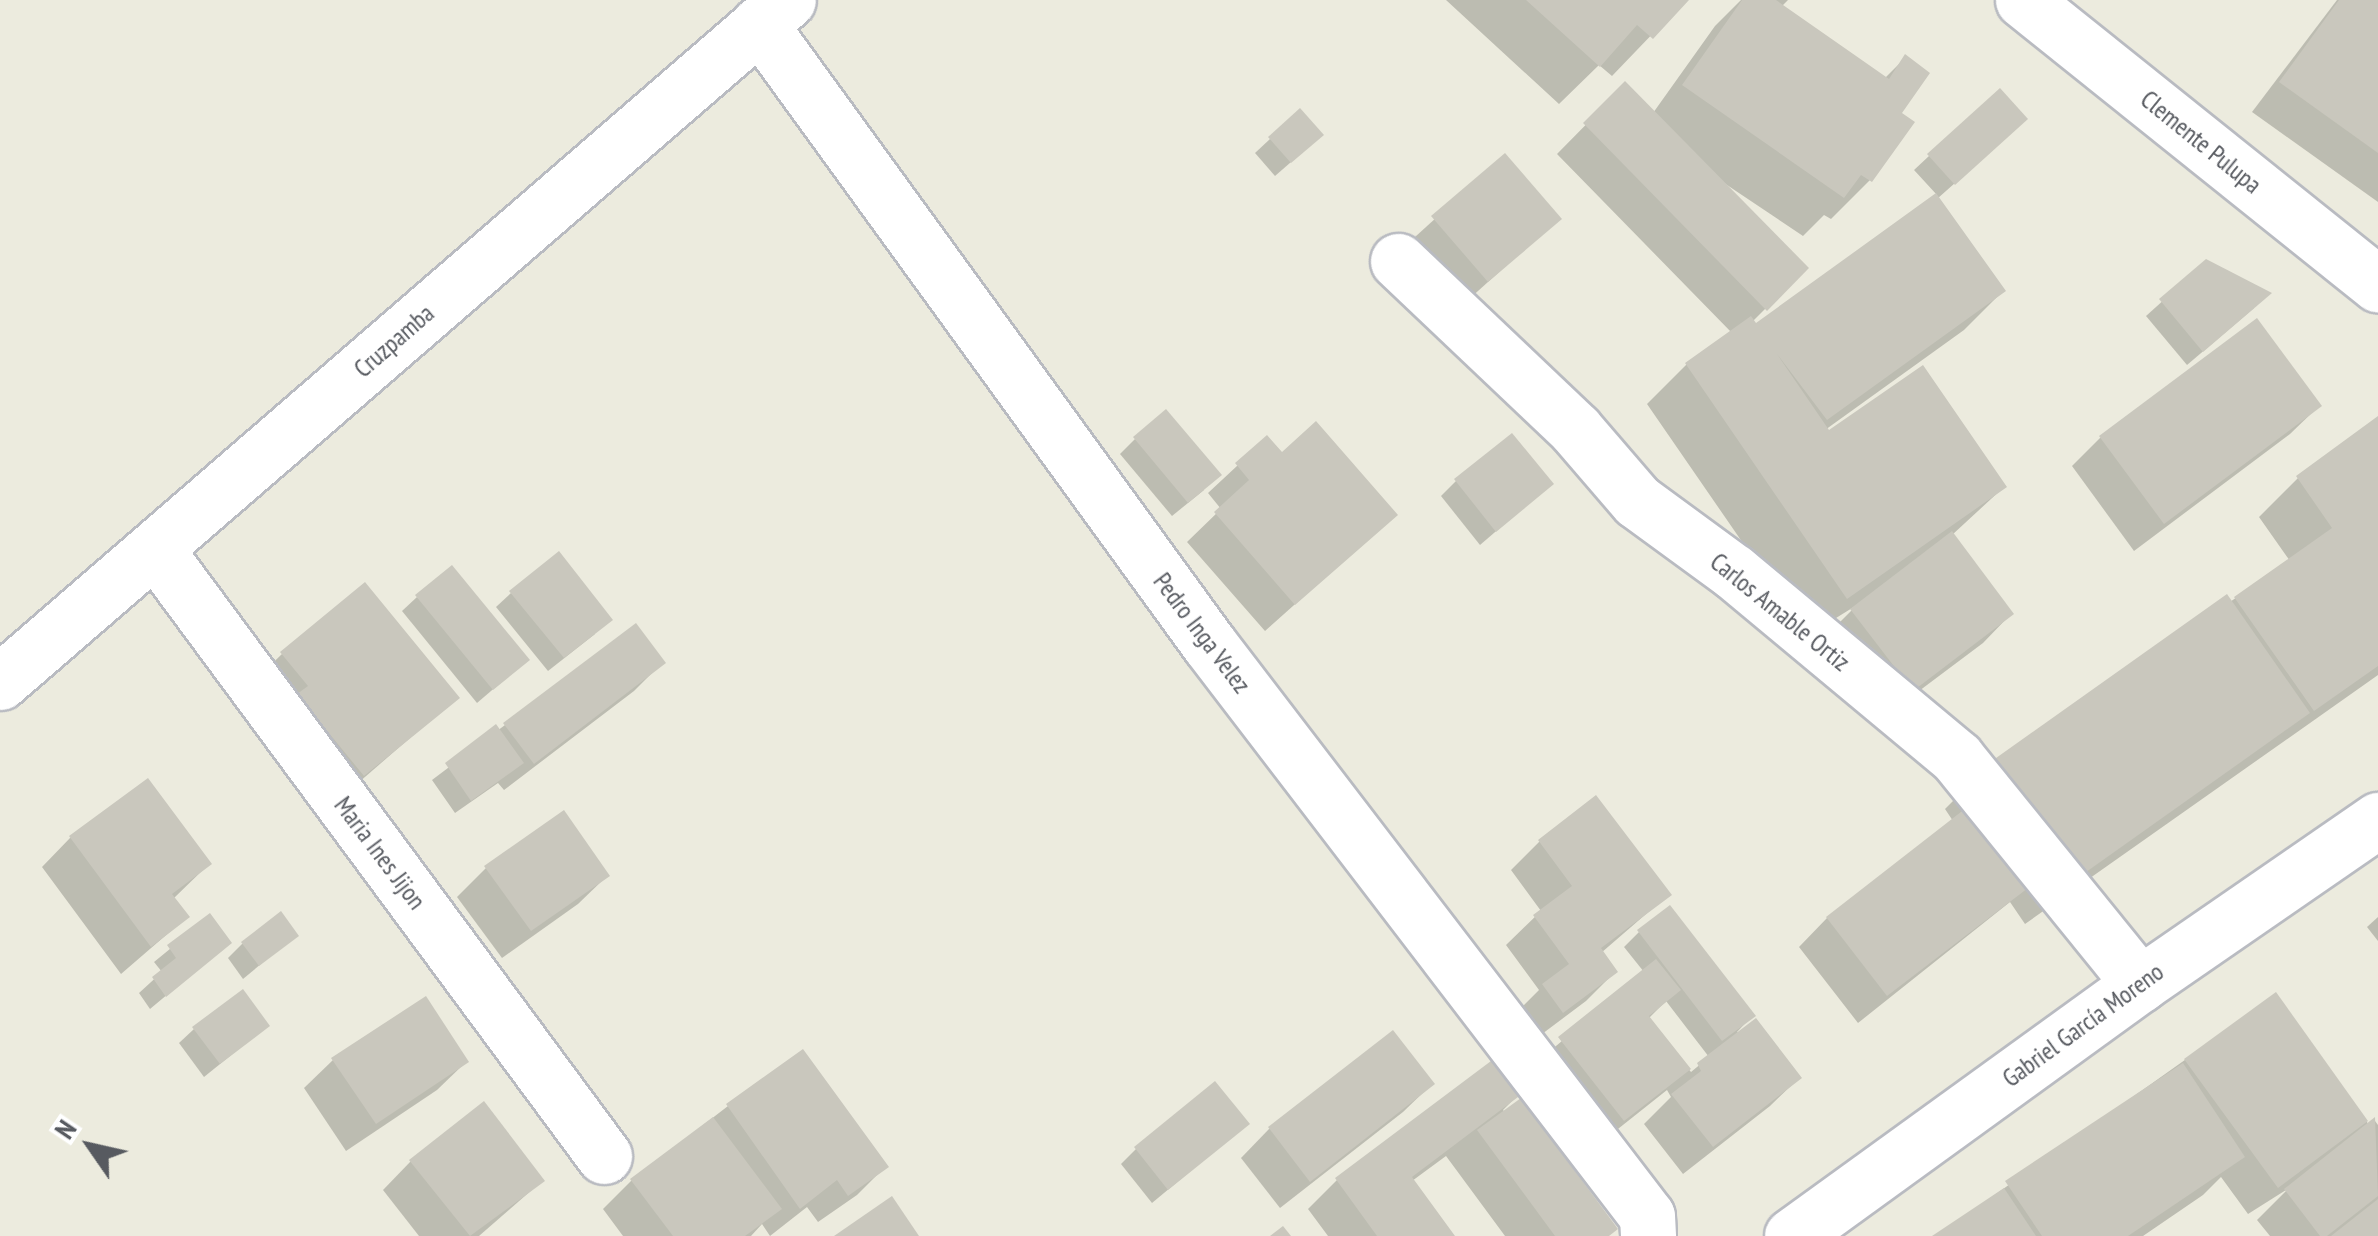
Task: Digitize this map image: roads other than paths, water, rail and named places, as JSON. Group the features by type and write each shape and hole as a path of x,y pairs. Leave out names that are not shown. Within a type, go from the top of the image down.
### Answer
{"street":[{"name":"Clemente Pulupa","path":"2023,0 2378,284"},
{"name":"Cruzpamba","path":"0,682 773,12"},
{"name":"Pedro Inga Velez","path":"773,12 1209,644 1646,1216 1648,1236"},
{"name":"Carlos Amable Ortiz","path":"1398,261 1574,429 1637,500 1734,572 1957,758 2140,984"},
{"name":"Maria Ines Jijon","path":"155,549 604,1156"},
{"name":"Gabriel García Moreno","path":"1792,1236 2140,984 2378,820"}]}
